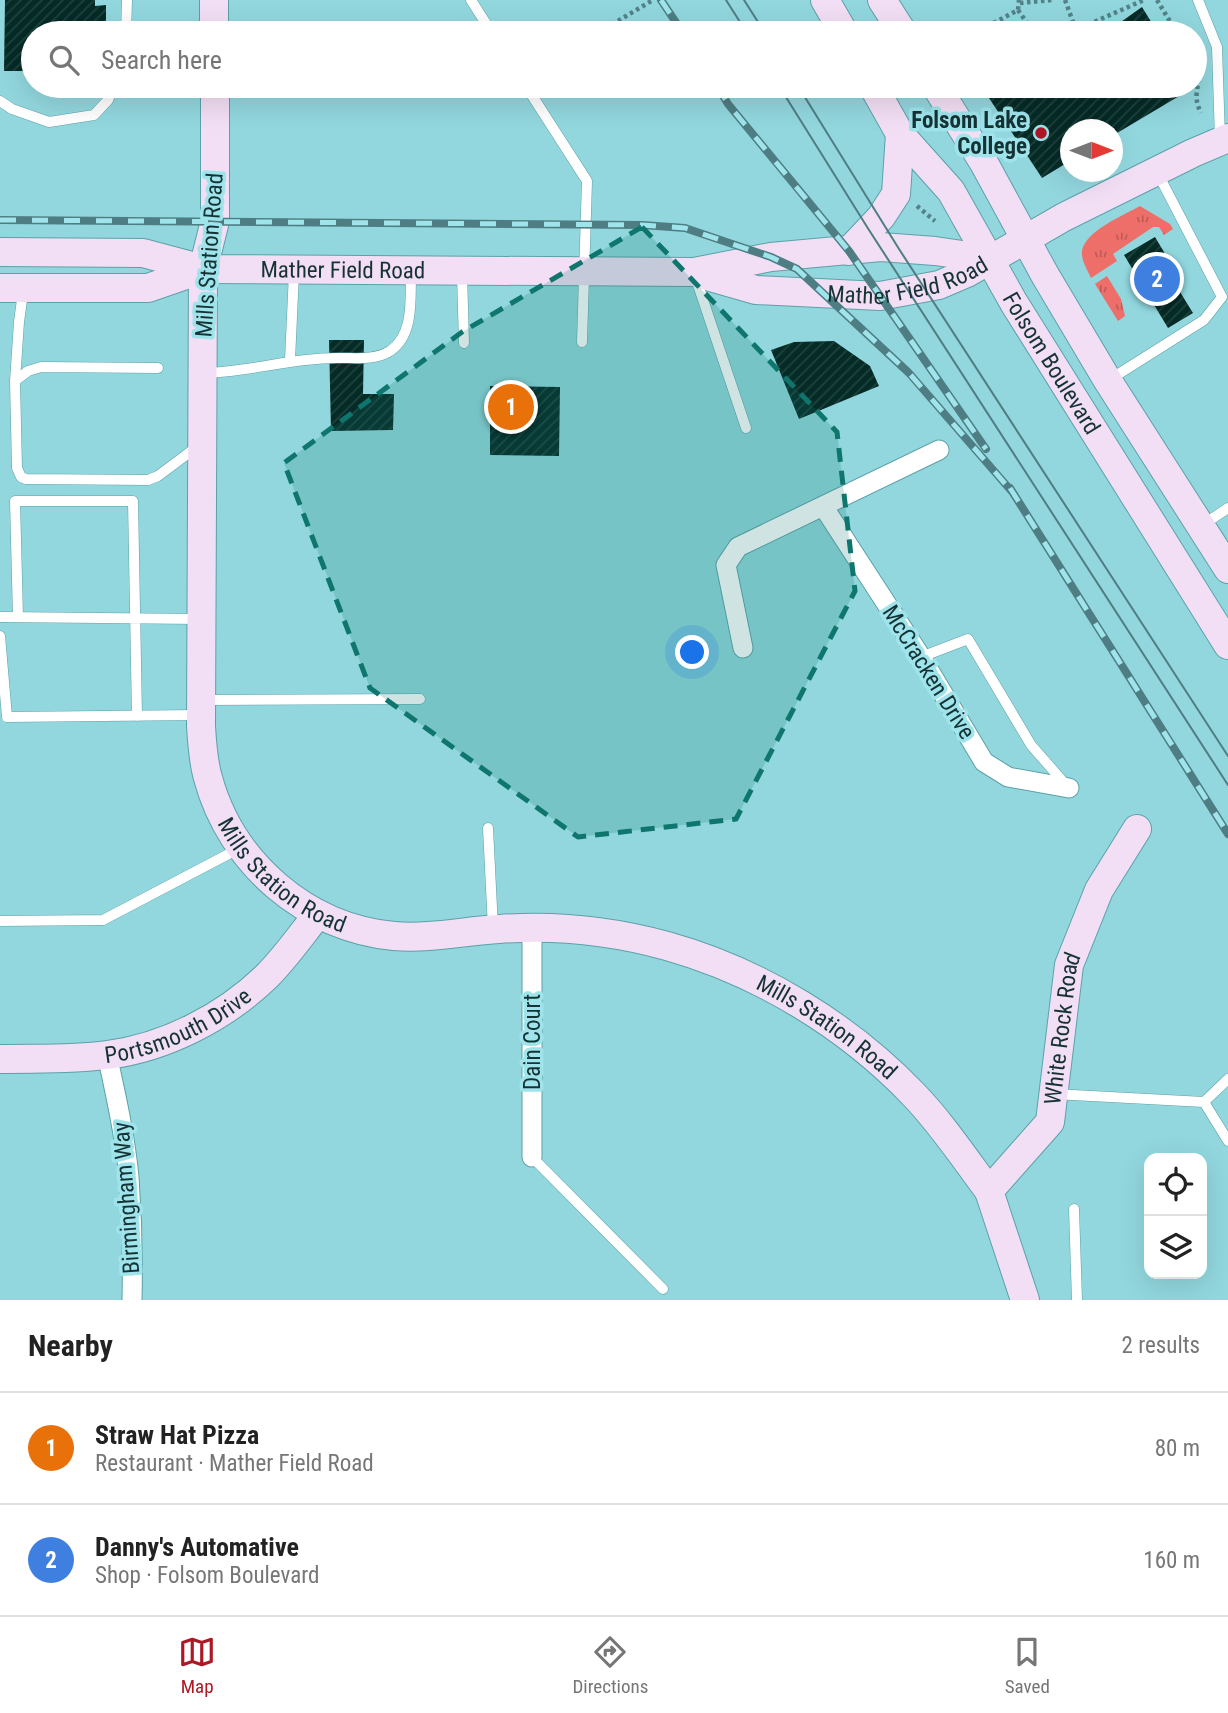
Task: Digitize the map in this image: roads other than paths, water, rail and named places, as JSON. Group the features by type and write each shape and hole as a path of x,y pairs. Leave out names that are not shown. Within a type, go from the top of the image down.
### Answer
{"main road":[{"path":"214,0 214,21"},
{"path":"825,0 837,21"},
{"path":"882,0 895,21"},
{"name":"Mills Station Road","path":"215,98 215,222 203,269 201,707 203,752 208,777 216,802 240,848 275,886 318,914 342,925 393,936 419,937 493,929 563,928 615,934 667,946 717,962 788,997 874,1058 915,1095 989,1191"},
{"name":"Folsom Boulevard","path":"880,98 900,134 951,191 1068,392 1228,645"},
{"name":"Folsom Boulevard","path":"943,98 984,163 1108,381 1228,569"},
{"path":"849,251 881,217 896,194 900,134"},
{"path":"990,259 1025,238 1224,140"},
{"name":"Mather Field Road","path":"0,252 143,253 203,269 294,270 694,272 771,257 890,248 990,259"},
{"name":"Mather Field Road","path":"694,272 756,290 880,296 939,285 990,259"},
{"name":"Mather Field Road","path":"12,288 148,288 203,269"},
{"name":"White Rock Road","path":"989,1191 1050,1122 1069,965 1100,890 1137,830"},
{"name":"Portsmouth Drive","path":"0,1059 107,1055 132,1050 180,1034 225,1009 265,977 283,959 318,914"},
{"path":"989,1191 1025,1300"}],"street":[{"path":"743,648 726,565 738,547 939,450"},
{"name":"McCracken Drive","path":"823,506 921,657 984,762 1008,777 1069,788"},
{"name":"Dain Court","path":"532,928 532,1157"},
{"name":"Birmingham Way","path":"107,1055 129,1175 132,1300"}],"lane":[{"path":"126,21 127,0"},
{"path":"471,0 484,21"},
{"path":"1198,0 1206,21"},
{"path":"1207,22 1217,47 1224,140"},
{"path":"0,101 12,109 49,122 93,115 109,98"},
{"path":"534,98 587,181 582,342"},
{"path":"1108,381 1204,320 1222,296 1157,171"},
{"path":"290,360 294,270"},
{"path":"202,373 264,368 290,360 370,358 390,351 410,322 411,270"},
{"path":"462,271 464,343"},
{"path":"694,272 746,428"},
{"path":"12,288 19,322 15,381 16,468 21,477 148,480 158,476 202,444"},
{"path":"15,381 28,371 41,368 158,368"},
{"path":"18,617 15,501 133,501 137,716"},
{"path":"1200,526 1228,508"},
{"path":"0,617 201,619"},
{"path":"0,636 7,717 137,716 201,707 420,699"},
{"path":"921,657 968,639 1031,745 1069,788"},
{"path":"488,828 493,929"},
{"path":"0,921 103,920 240,848"},
{"path":"1054,1094 1204,1102 1228,1079"},
{"path":"1204,1102 1228,1141"},
{"path":"532,1157 663,1289"},
{"path":"1073,1209 1077,1300"}],"tram line":[{"path":"726,0 739,21"},
{"path":"744,0 757,21"},
{"path":"786,98 1228,785"},
{"path":"805,98 899,249 1228,756"}],"railway":[{"path":"661,0 675,21"},
{"path":"724,98 849,251 986,449"},
{"path":"0,220 642,225 685,228 771,257 797,269 909,373 1014,494"},
{"path":"1010,488 1228,834"}],"place":[{"name":"Folsom Lake College","path":"1041,133"},
{"name":"Danny's Automative","path":"1157,279"},
{"name":"Straw Hat Pizza","path":"511,407"}]}
